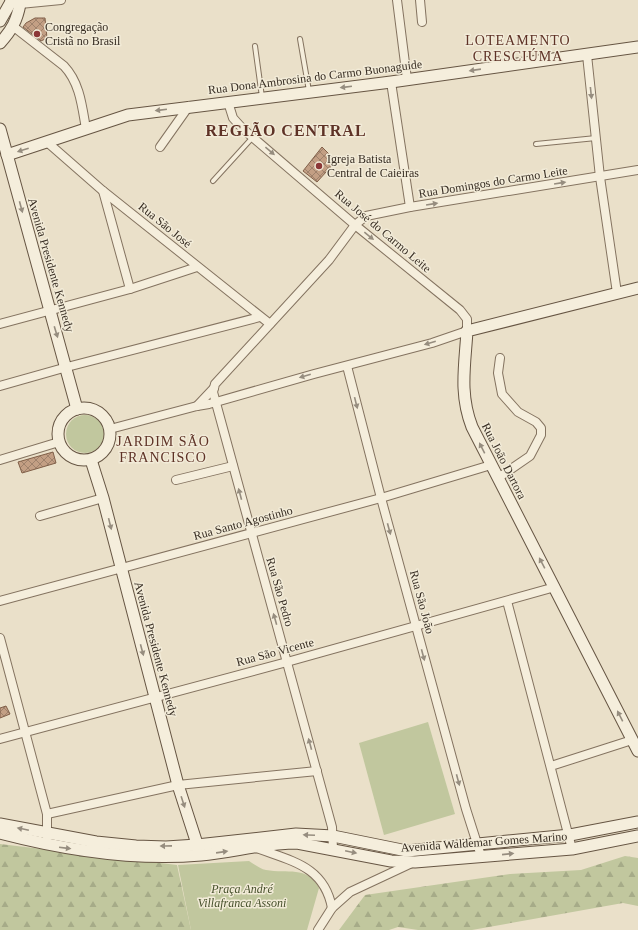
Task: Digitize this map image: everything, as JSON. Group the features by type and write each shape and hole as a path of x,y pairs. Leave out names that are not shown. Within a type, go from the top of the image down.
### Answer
{"street":[{"path":"15,1 61,0"},
{"path":"396,0 407,79"},
{"path":"420,0 422,22"},
{"path":"15,1 0,22 14,28 71,73 78,90 86,128"},
{"path":"0,43 14,28 15,1"},
{"name":"Rua Dona Ambrosina do Carmo Buonaguide","path":"3,156 128,115 189,106 391,82 638,47"},
{"path":"587,55 600,176 618,293"},
{"path":"391,82 410,207"},
{"name":"Rua José do Carmo Leite","path":"228,102 233,118 253,137 355,225 460,310 467,320 467,331"},
{"path":"160,147 189,106"},
{"name":"Avenida Presidente Kennedy","path":"0,128 3,156 67,367 77,409"},
{"name":"Rua São José","path":"47,142 103,191 270,324"},
{"name":"Rua Domingos do Carmo Leite","path":"355,225 366,216 410,207 638,170"},
{"path":"103,191 130,289"},
{"path":"197,406 214,388 215,384 329,260 355,225"},
{"path":"0,324 130,289 197,267"},
{"path":"110,429 216,402 432,343 467,331 638,288"},
{"path":"0,386 260,317"},
{"name":"Rua João Dartora","path":"467,331 463,398 466,412 472,427 638,751"},
{"path":"498,478 530,456 541,435 540,428 536,422 518,412 502,394 498,374 500,358"},
{"name":"Rua São João","path":"347,366 416,627 466,809 481,856"},
{"name":"Rua São Pedro","path":"214,388 232,466 317,771 333,836 333,849"},
{"path":"87,408 95,410 105,418 110,429 108,446 103,452 91,460 73,458 62,449 59,442 59,424 64,417 77,409 87,408"},
{"path":"0,460 59,442"},
{"name":"Avenida Presidente Kennedy","path":"91,460 103,498 178,785 199,850"},
{"name":"Rua Santo Agostinho","path":"0,601 381,498 491,465"},
{"path":"176,480 232,466"},
{"path":"40,516 103,498"},
{"name":"Rua São Vicente","path":"0,738 416,627 555,587"},
{"path":"507,601 570,835 572,849"},
{"path":"0,638 23,731 47,814 47,845"},
{"path":"551,766 632,740"},
{"path":"47,814 178,785 317,771"},
{"name":"Avenida Waldemar Gomes Marino","path":"0,833 47,845 152,857 281,835 333,836 407,852 570,835 638,822"},
{"name":"Avenida Waldemar Gomes Marino","path":"0,824 96,842 136,846 199,850 297,843 391,861 415,862 572,849 638,836"},
{"path":"254,847 311,871 325,885 332,908"},
{"path":"318,930 332,908 350,892 415,862"}],"lane":[{"path":"300,39 310,92"},
{"path":"255,46 262,97"},
{"path":"213,181 253,137"},
{"path":"536,144 596,138"}],"green space":[{"path":"85,415 95,418 101,424 104,434 101,444 95,450 85,453 75,450 69,444 66,434 69,424 75,418"},
{"path":"428,722 455,814 384,835 359,743"},
{"path":"0,844 177,865 191,930 0,930"},
{"path":"625,856 638,858 638,906 623,903 472,930 418,930 398,927 389,930 339,930 365,895 510,874 581,870"},
{"name":"Praça André Villafranca Assoni","path":"249,861 259,868 266,870 302,873 309,876 314,881 319,888 307,930 191,930 178,865"}],"building":[{"name":"Congregação Cristã no Brasil","path":"35,18 45,18 47,38 41,41 23,27 26,23"},
{"name":"Igreja Batista Central de Caieiras","path":"322,147 336,161 317,182 303,171"},
{"path":"53,452 56,463 22,473 18,462"},
{"path":"6,706 10,714 0,718 0,708"}],"place":[{"name":"Congregação Cristã no Brasil","path":"37,34"},
{"name":"Igreja Batista Central de Caieiras","path":"319,166"}],"district":[{"name":"LOTEAMENTO CRESCIÚMA","path":"518,48"},
{"name":"REGIÃO CENTRAL","path":"286,130"},
{"name":"JARDIM SÃO FRANCISCO","path":"163,450"}]}
